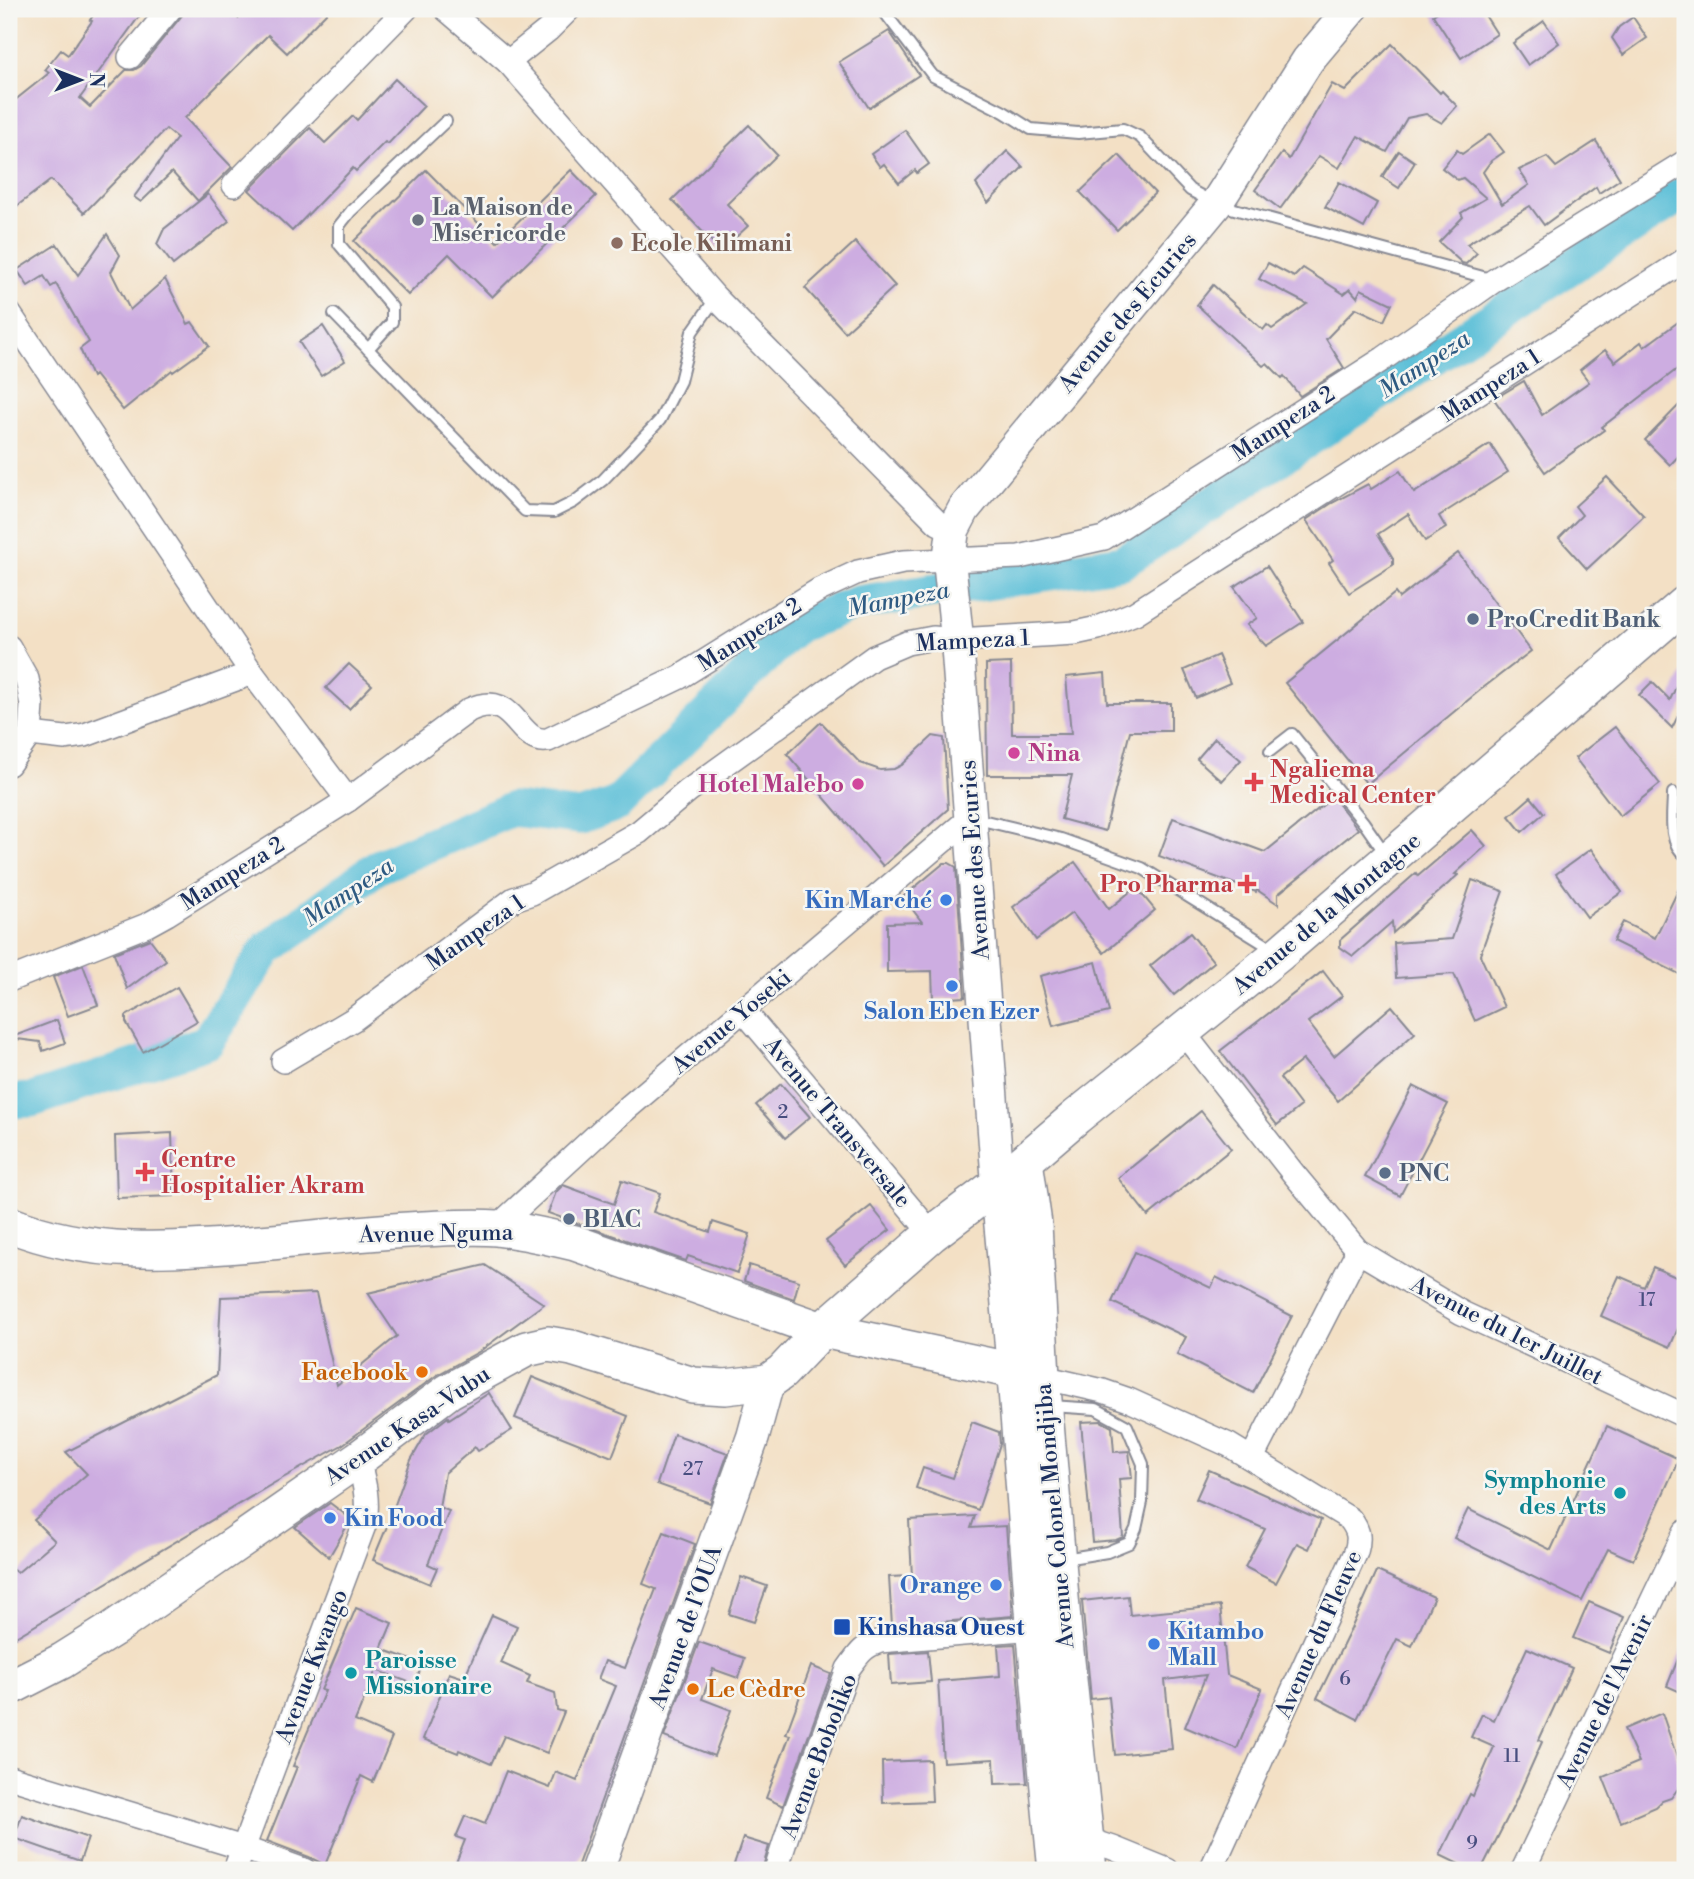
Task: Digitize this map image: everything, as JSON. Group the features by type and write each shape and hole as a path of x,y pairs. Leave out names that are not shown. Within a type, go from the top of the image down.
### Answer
{"main road":[{"name":"Avenue de la Montagne","path":"1026,1161 1076,1117 1280,953 1681,613"},
{"path":"768,1382 782,1372 822,1330 932,1234 1026,1161"},
{"name":"Avenue Colonel Mondjiba","path":"1026,1161 1036,1245 1033,1628 1071,1856"},
{"name":"Avenue Colonel Mondjiba","path":"998,1184 1034,1385 1057,1560 1071,1856"},
{"name":"Avenue Nguma","path":"9,1224 29,1233 109,1249 212,1247 385,1231 496,1228 547,1236 575,1243 822,1330 1034,1385"},
{"name":"Avenue Kasa-Vubu","path":"9,1688 62,1661 113,1629 358,1459 449,1391 526,1349 548,1345 572,1348 693,1385 725,1387 768,1382"}],"street":[{"path":"130,57 170,9"},
{"path":"234,185 406,9"},
{"path":"446,9 508,62 716,298 938,523 951,556"},
{"path":"508,62 569,9"},
{"name":"Avenue des Ecuries","path":"998,1184 951,556 964,509 1216,204 1308,60 1351,9"},
{"name":"Mampeza 2","path":"9,980 147,925 348,800 469,710 482,704 500,706 533,737 541,741 554,739 680,677 818,590 858,572 903,562 951,556 1018,557 1104,538 1383,359 1495,280 1685,162"},
{"name":"Mampeza 1","path":"283,1061 354,1019 514,899 532,893 639,832 688,791 874,657 907,643 956,634 1075,634 1135,613 1685,260"},
{"path":"9,313 252,673 348,800"},
{"path":"9,647 27,679 32,705 30,734 9,764"},
{"path":"30,734 65,737 85,734 252,673"},
{"name":"Avenue Yoseki","path":"496,1228 612,1121 971,818"},
{"name":"Avenue Transversale","path":"744,1011 932,1234"},
{"name":"Avenue du 1er Juillet","path":"1182,1031 1358,1251 1462,1313 1685,1416"},
{"name":"Avenue des Ecuries","path":"990,1080 1010,1132 1026,1161"},
{"path":"1252,1458 1358,1251"},
{"name":"Avenue de l’OUA","path":"597,1870 753,1437 768,1382"},
{"name":"Avenue du Fleuve","path":"1034,1385 1103,1391 1129,1400 1229,1445 1350,1519 1358,1529 1356,1552 1211,1870"},
{"name":"Avenue Kwango","path":"235,1870 365,1523 367,1493 358,1459"},
{"name":"Avenue de l'Avenir","path":"1523,1870 1685,1533"},
{"name":"Avenue Boboliko","path":"776,1870 848,1669 867,1645 880,1641 1033,1628"},
{"path":"9,1777 243,1848 304,1870"},
{"path":"1071,1856 1113,1848 1167,1870"}],"lane":[{"path":"882,9 933,76 1004,112 1031,129 1078,133 1124,129 1140,137 1190,190 1216,204 1495,280"},
{"path":"369,349 392,322 391,307 339,244 339,226 351,211 446,121"},
{"path":"334,314 525,511 554,512 574,502 603,480 660,419 680,381 692,332 716,298"},
{"path":"1270,751 1292,734 1364,823 1390,860"},
{"path":"1673,793 1672,835 1679,850 1685,855"},
{"path":"971,818 1074,843 1142,868 1280,953"},
{"path":"1034,1385 1097,1409 1127,1426 1143,1464 1142,1502 1136,1529 1129,1543 1107,1552 1057,1560"}],"building":[{"path":"98,9 131,9 140,15 80,98 90,107 126,70 141,66 187,9 229,9 238,18 248,9 330,9 287,53 268,35 185,118 232,167 198,201 172,172 141,202 134,197 177,138 166,129 84,213 51,180 9,212 9,105 49,73 45,70 61,50 68,55"},
{"path":"1442,9 1481,9 1497,34 1461,58 1433,15"},
{"path":"1633,17 1647,38 1623,55 1612,38 1619,27"},
{"path":"1544,21 1559,43 1528,65 1513,43"},
{"path":"889,31 919,75 869,108 839,62"},
{"path":"1392,44 1440,93 1442,91 1457,106 1442,123 1426,114 1407,118 1387,152 1358,136 1339,168 1319,156 1280,209 1255,190 1282,153 1289,159 1332,84 1345,91"},
{"path":"395,79 424,106 388,144 385,142 356,171 353,168 292,231 249,190 310,128 325,143 353,116 357,120"},
{"path":"749,125 777,155 727,204 748,226 721,251 672,200"},
{"path":"905,130 929,164 917,173 915,170 899,183 884,164 880,167 871,154"},
{"path":"1490,134 1504,152 1491,161 1483,172 1502,204 1529,185 1519,170 1547,157 1556,167 1596,141 1620,179 1599,193 1596,187 1544,225 1530,206 1467,244 1477,253 1466,264 1462,263 1439,242 1463,217 1461,213 1486,198 1463,178 1457,180 1442,168 1457,150 1462,154"},
{"path":"1007,151 1023,167 988,203 976,184"},
{"path":"1399,151 1415,162 1399,188 1382,177"},
{"path":"1119,155 1155,193 1117,230 1080,192"},
{"path":"426,170 497,242 571,170 596,196 492,297 449,254 408,295 354,241"},
{"path":"1339,182 1377,203 1364,228 1325,207"},
{"path":"208,194 229,221 173,265 157,244 164,229"},
{"path":"107,234 120,255 111,272 130,310 165,279 188,324 192,322 209,346 173,372 172,370 123,410 95,375 92,377 80,349 89,342 56,284 51,287 44,276 28,286 17,270 57,244 78,275"},
{"path":"855,242 895,286 845,332 805,288"},
{"path":"1268,263 1294,277 1303,268 1344,294 1350,289 1357,297 1361,289 1392,304 1384,321 1356,308 1326,339 1344,368 1300,396 1284,376 1282,378 1267,363 1263,366 1197,305 1213,285 1263,330 1267,325 1272,329 1307,304 1259,279"},
{"path":"1685,317 1685,363 1602,427 1604,430 1545,472 1494,399 1524,381 1542,415 1589,382 1580,370 1605,350 1615,362 1641,342 1644,347"},
{"path":"323,326 345,361 321,376 299,342"},
{"path":"1685,399 1685,449 1670,465 1645,440"},
{"path":"1490,444 1508,472 1439,516 1446,528 1425,541 1408,514 1378,534 1393,558 1393,565 1349,593 1329,563 1333,560 1306,520 1368,484 1371,489 1400,471 1414,493"},
{"path":"1607,477 1644,516 1587,569 1559,538 1582,515 1575,506"},
{"path":"1458,553 1531,651 1367,784 1285,683 1395,593 1399,598"},
{"path":"1267,566 1303,622 1266,646 1247,625 1257,618 1234,587"},
{"path":"1218,655 1230,683 1196,698 1184,670"},
{"path":"1011,663 1012,734 1071,734 1066,677 1105,673 1107,703 1171,703 1171,731 1130,731 1105,831 1061,819 1072,775 987,775 986,664"},
{"path":"349,664 372,685 349,709 326,688"},
{"path":"1685,668 1685,702 1672,728 1639,695 1652,682 1670,700"},
{"path":"821,722 860,763 880,770 894,769 902,765 933,736 944,738 948,809 883,866 787,754"},
{"path":"1615,727 1660,784 1620,816 1575,758"},
{"path":"1215,738 1241,760 1222,781 1197,759"},
{"path":"1333,797 1358,829 1278,894 1278,904 1257,890 1256,892 1159,856 1173,818 1265,852"},
{"path":"1531,797 1544,813 1522,832 1509,816"},
{"path":"1472,830 1486,846 1393,933 1392,922 1353,956 1340,947 1340,940 1416,873 1418,876"},
{"path":"1591,849 1622,892 1587,917 1556,874"},
{"path":"1075,862 1109,909 1136,887 1155,910 1104,953 1072,913 1036,940 1013,907"},
{"path":"944,863 956,867 965,997 933,999 932,971 887,972 887,923 922,922 903,897"},
{"path":"1685,876 1685,977 1613,941 1623,922 1655,938"},
{"path":"1472,880 1503,891 1480,955 1504,1007 1475,1021 1454,974 1396,978 1394,943 1452,939"},
{"path":"1190,933 1214,962 1174,995 1150,966"},
{"path":"150,939 166,960 127,989 114,953"},
{"path":"1096,962 1109,1012 1053,1026 1040,976"},
{"path":"83,965 98,1005 68,1016 53,977"},
{"path":"1323,971 1342,996 1308,1022 1334,1056 1392,1006 1415,1033 1338,1101 1303,1060 1280,1078 1301,1106 1277,1125 1220,1051"},
{"path":"177,987 197,1021 143,1052 126,1022 126,1016"},
{"path":"57,1020 65,1043 43,1051 40,1042 9,1038"},
{"path":"781,1084 810,1117 785,1138 756,1105"},
{"path":"1413,1086 1448,1104 1400,1196 1365,1177"},
{"path":"1201,1111 1231,1149 1148,1216 1118,1178"},
{"path":"172,1133 174,1196 117,1198 115,1136"},
{"path":"622,1180 660,1193 653,1212 710,1232 713,1222 750,1234 737,1273 688,1256 686,1261 548,1213 556,1192 563,1185 614,1204"},
{"path":"871,1206 890,1230 845,1265 826,1241"},
{"path":"1135,1252 1211,1288 1216,1277 1292,1316 1253,1393 1177,1354 1186,1337 1112,1302"},
{"path":"485,1265 544,1304 480,1351 437,1375 342,1445 9,1641 9,1567 17,1573 55,1541 34,1520 87,1474 66,1452 217,1375 221,1297 316,1293 337,1385 397,1336 368,1293"},
{"path":"749,1265 799,1281 794,1299 744,1281"},
{"path":"1653,1267 1685,1281 1685,1312 1670,1347 1601,1316 1619,1276 1644,1287"},
{"path":"532,1377 628,1416 612,1457 515,1418"},
{"path":"489,1393 512,1430 478,1451 475,1447 445,1473 439,1507 449,1511 428,1564 437,1568 430,1584 373,1560 411,1460 426,1434 448,1417 449,1419"},
{"path":"1101,1421 1112,1427 1114,1452 1129,1451 1132,1478 1119,1479 1123,1537 1092,1542 1081,1422"},
{"path":"972,1422 999,1432 1000,1444 978,1510 916,1488 923,1468 953,1478"},
{"path":"1607,1426 1679,1459 1633,1560 1608,1549 1582,1601 1454,1538 1468,1509 1551,1550"},
{"path":"674,1434 728,1453 710,1503 657,1484"},
{"path":"1209,1470 1321,1520 1309,1549 1297,1543 1276,1583 1245,1567 1265,1529 1196,1499"},
{"path":"330,1503 351,1519 329,1557 295,1527"},
{"path":"975,1516 971,1528 1006,1526 1013,1616 892,1626 889,1577 912,1576 909,1520"},
{"path":"664,1532 695,1544 576,1870 453,1870 465,1840 456,1837 465,1816 485,1824 506,1771 550,1788 556,1772 577,1781 616,1686 598,1679 605,1661 625,1668 656,1589 643,1584"},
{"path":"1377,1571 1434,1597 1412,1646 1397,1639 1357,1719 1317,1698"},
{"path":"741,1577 767,1586 754,1622 729,1614"},
{"path":"1128,1596 1130,1615 1220,1606 1227,1675 1262,1689 1237,1749 1185,1727 1206,1675 1165,1680 1172,1749 1115,1755 1109,1697 1091,1699 1082,1601"},
{"path":"1589,1602 1624,1617 1609,1653 1573,1638"},
{"path":"356,1608 392,1623 381,1649 423,1664 414,1684 376,1670 355,1721 392,1737 373,1782 361,1776 325,1865 267,1841 297,1767 293,1766 325,1691 321,1690"},
{"path":"492,1615 517,1626 501,1663 530,1676 527,1683 555,1693 557,1710 564,1712 547,1753 504,1736 491,1764 423,1739 449,1673 464,1678"},
{"name":"Le Cèdre","path":"699,1642 745,1658 738,1678 713,1669 702,1699 731,1710 714,1756 664,1737"},
{"path":"1685,1642 1685,1694 1667,1686"},
{"path":"1015,1644 1027,1783 995,1784 994,1759 943,1762 938,1681 1000,1676 998,1645"},
{"path":"1527,1648 1572,1668 1539,1740 1542,1742 1514,1805 1481,1870 1471,1870 1440,1855 1470,1794 1473,1796 1494,1747 1471,1737 1482,1714 1494,1720"},
{"path":"928,1651 931,1682 891,1685 889,1654"},
{"path":"811,1666 831,1674 783,1806 766,1798 790,1735 786,1734"},
{"path":"1662,1713 1683,1782 1671,1798 1621,1822 1603,1777 1639,1762 1624,1729"},
{"path":"930,1760 932,1801 883,1803 882,1762"},
{"path":"22,1815 88,1838 80,1861 14,1838"},
{"path":"743,1838 769,1846 762,1870 732,1870"}],"waterway":[{"name":"Mampeza","path":"9,1101 32,1100 207,1042 266,950 377,867 512,809 580,817 617,804 796,626 857,603 1122,562 1685,192"}],"place":[{"name":"La Maison de Miséricorde","path":"418,220"},
{"name":"Ecole Kilimani","path":"617,243"},
{"name":"ProCredit Bank","path":"1473,619"},
{"name":"Nina","path":"1014,753"},
{"name":"Ngaliema Medical Center","path":"1254,782"},
{"name":"Hotel Malebo","path":"858,784"},
{"name":"Pro Pharma","path":"1247,884"},
{"name":"Kin Marché","path":"946,900"},
{"name":"Salon Eben Ezer","path":"952,986"},
{"name":"Centre Hospitalier Akram","path":"145,1172"},
{"name":"PNC","path":"1385,1173"},
{"name":"BIAC","path":"569,1219"},
{"name":"Facebook","path":"422,1372"},
{"name":"Symphonie des Arts","path":"1620,1493"},
{"name":"Kin Food","path":"330,1518"},
{"name":"Orange","path":"996,1585"},
{"name":"Kinshasa Ouest","path":"842,1627"},
{"name":"Kitambo Mall","path":"1154,1644"},
{"name":"Paroisse Missionaire","path":"351,1673"},
{"name":"Le Cèdre","path":"693,1689"}]}
